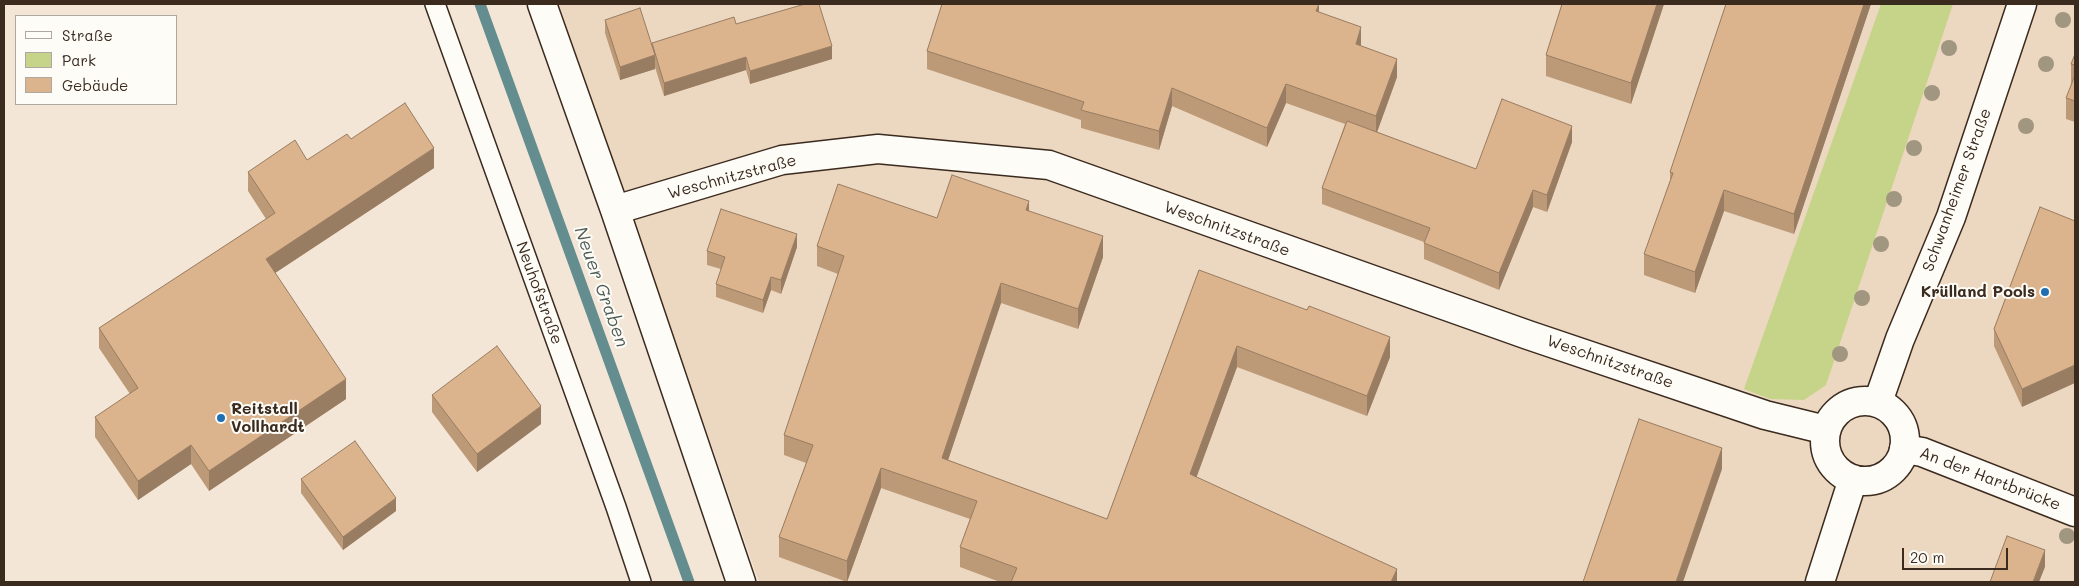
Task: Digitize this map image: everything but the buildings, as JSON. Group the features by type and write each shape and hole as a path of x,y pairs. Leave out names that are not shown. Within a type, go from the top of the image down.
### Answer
{"street":[{"path":"542,4 615,210 741,582"},
{"name":"Schwanheimer Straße","path":"1878,402 1900,339 1951,217 2022,4"},
{"name":"Weschnitzstraße","path":"615,210 782,160 878,149 1049,165 1528,335 1765,415 1826,430"},
{"path":"1862,400 1878,402 1898,417 1904,432 1904,449 1898,463 1887,474 1874,480 1853,479 1843,474 1832,462 1825,447 1826,430 1833,416 1846,405 1862,400"},
{"name":"An der Hartbrücke","path":"1904,449 1922,452 2075,512"},
{"path":"1820,582 1853,479"}],"lane":[{"name":"Neuhofstraße","path":"435,4 616,507 641,582"}],"shaded area":[{"path":"554,4 2075,4 2075,582 759,582 619,178"}],"green space":[{"path":"1881,4 1953,4 1826,385 1804,400 1770,399 1744,389"}],"waterway":[{"name":"Neuer Graben","path":"480,4 689,582"}],"place":[{"name":"Krülland Pools","path":"2045,292"},
{"name":"Reitstall Vollhardt","path":"221,418"}]}
